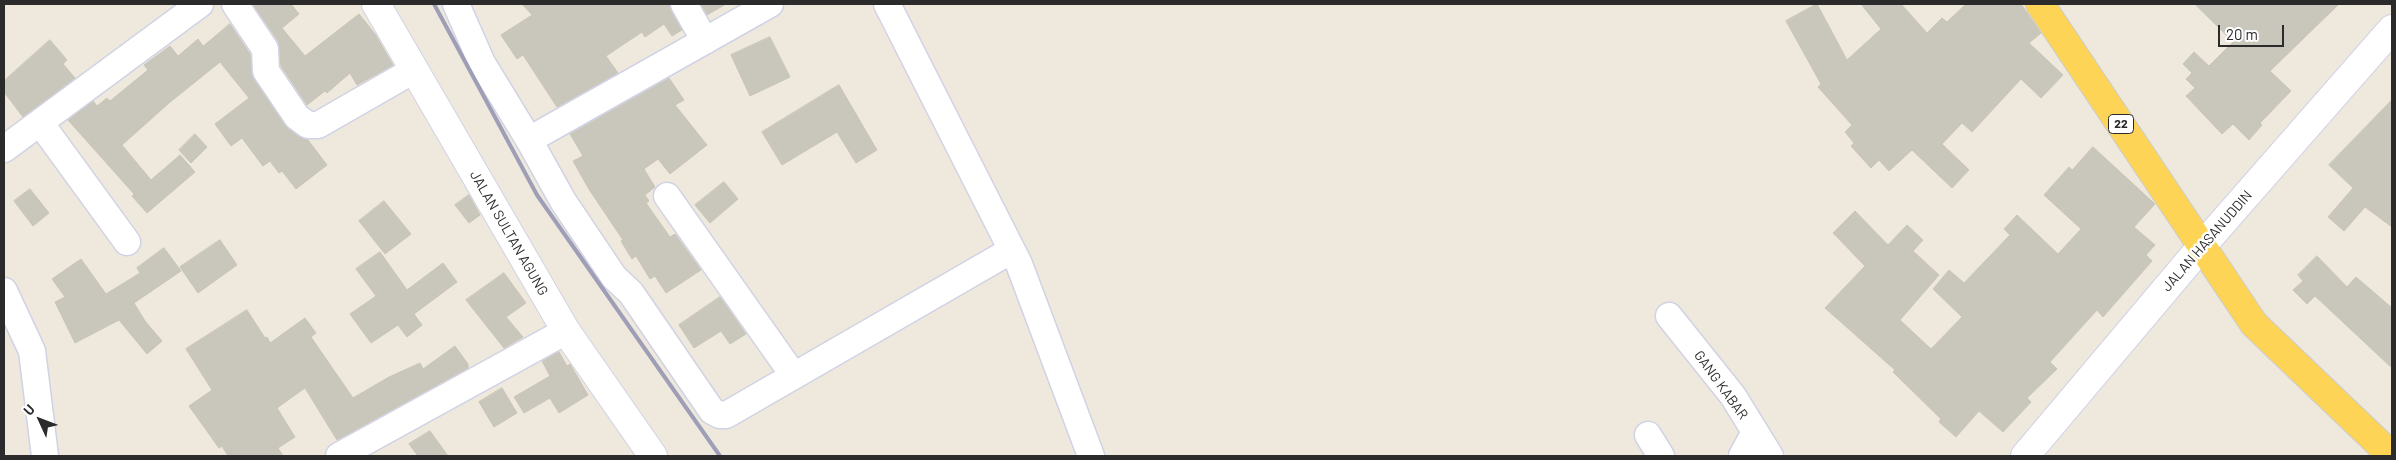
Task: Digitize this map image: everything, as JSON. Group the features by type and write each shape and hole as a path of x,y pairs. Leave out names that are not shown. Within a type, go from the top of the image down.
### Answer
{"highway":[{"name":"22","path":"2040,4 2254,324 2392,456"}],"main road":[{"name":"JALAN SULTAN AGUNG","path":"376,4 566,331 653,456"},
{"name":"JALAN HASANUDDIN","path":"2025,456 2202,246 2392,29"}],"street":[{"path":"4,149 41,124 200,4"},
{"path":"236,4 265,49 266,71 297,117 308,125 318,125 414,70"},
{"path":"456,4 482,63 568,209 614,277 631,293 712,411 720,415 726,415 794,376 1019,267"},
{"path":"684,4 705,40"},
{"path":"529,140 770,4"},
{"path":"888,4 1019,267 1091,456"},
{"path":"41,124 127,242"},
{"path":"667,196 794,376"},
{"path":"4,291 32,351 45,456"},
{"name":"GANG KABAR","path":"1669,316 1732,396 1770,456"},
{"path":"339,456 566,331"},
{"path":"1742,456 1755,432"}],"building":[{"path":"257,4 291,4 299,14 282,28 305,56 359,14 375,34 393,65 357,85 350,73 327,93 325,91 307,105 281,66 278,41 254,6"},
{"path":"522,4 669,4 682,30 672,36 664,24 645,37 642,32 606,56 618,73 557,107 523,55 517,59 501,35 532,15"},
{"path":"701,4 726,4 707,15"},
{"path":"1817,4 1847,60 1881,29 1861,4 1901,4 1927,33 1942,18 1947,22 1966,4 2021,4 2041,33 2029,43 2063,75 2041,98 2021,79 1972,132 1962,123 1942,144 1969,170 1952,188 1912,150 1889,171 1879,160 1871,168 1851,146 1854,143 1845,132 1852,125 1818,87 1821,84 1786,21"},
{"path":"2195,4 2339,4 2270,71 2291,91 2260,123 2262,125 2249,140 2233,124 2222,134 2186,96 2195,88 2186,79 2192,73 2183,64 2194,52 2209,66 2233,42"},
{"path":"230,24 250,54 254,79 285,125 299,137 308,140 327,165 296,189 282,171 279,173 270,161 263,166 242,138 231,146 215,124 249,98 220,62 169,103 122,145 151,180 180,155 195,172 147,213 132,196 134,194 68,120 93,101 97,106 107,98 110,101 148,70 144,65 170,46 178,56 198,39 203,46"},
{"path":"770,37 790,77 750,96 731,55"},
{"path":"50,40 67,60 63,64 75,78 23,117 4,92 4,81"},
{"path":"669,78 684,100 675,105 707,145 670,174 658,159 644,169 655,187 645,195 649,201 646,203 670,237 675,234 701,270 666,293 655,276 650,279 636,256 632,259 621,241 623,240 590,191 573,161 583,156 570,134"},
{"path":"839,85 877,150 856,163 837,132 782,165 762,132"},
{"path":"2392,100 2392,227 2365,207 2344,231 2328,217 2353,188 2329,165"},
{"path":"195,134 207,147 191,163 179,150"},
{"path":"2093,147 2155,204 2134,227 2155,245 2146,255 2152,261 2103,317 2097,310 2050,362 2057,369 2027,398 2031,402 2003,432 1979,411 1956,437 1939,422 1941,419 1893,372 1895,370 1825,308 1865,266 1833,233 1855,211 1888,245 1907,225 1923,240 1913,251 1939,275 1900,320 1931,349 1962,317 1933,289 1949,270 1964,283 2010,235 2004,229 2017,215 2058,254 2081,229 2044,195 2069,167 2072,170"},
{"path":"724,182 738,199 710,223 695,205"},
{"path":"30,189 49,213 33,226 14,201"},
{"path":"469,195 480,215 469,223 455,205"},
{"path":"384,201 411,234 385,254 359,221"},
{"path":"220,240 237,265 198,293 180,267"},
{"path":"164,248 181,271 134,303 145,321 162,341 147,354 119,320 75,343 55,302 65,297 52,279 81,259 106,294 140,273 137,268"},
{"path":"380,252 407,290 443,263 457,282 414,314 422,325 407,337 398,325 371,343 350,314 376,296 356,269"},
{"path":"2317,256 2347,287 2356,277 2392,308 2392,368 2315,296 2307,304 2293,290 2303,281 2298,275"},
{"path":"504,273 526,303 506,317 523,337 504,348 466,300"},
{"path":"720,297 746,334 730,344 721,331 694,348 679,325"},
{"path":"247,310 270,343 305,318 316,333 311,337 353,398 389,377 420,363 423,369 455,346 468,364 468,368 337,440 305,388 277,408 295,437 278,448 283,456 228,456 222,446 219,448 189,406 212,390 186,349"},
{"path":"559,352 567,366 570,364 588,395 559,413 550,398 524,413 514,397 550,376 542,361"},
{"path":"502,388 517,413 494,427 479,402"},
{"path":"430,431 448,456 418,456 409,444"}],"railway":[{"path":"434,4 537,195 720,456"}]}
